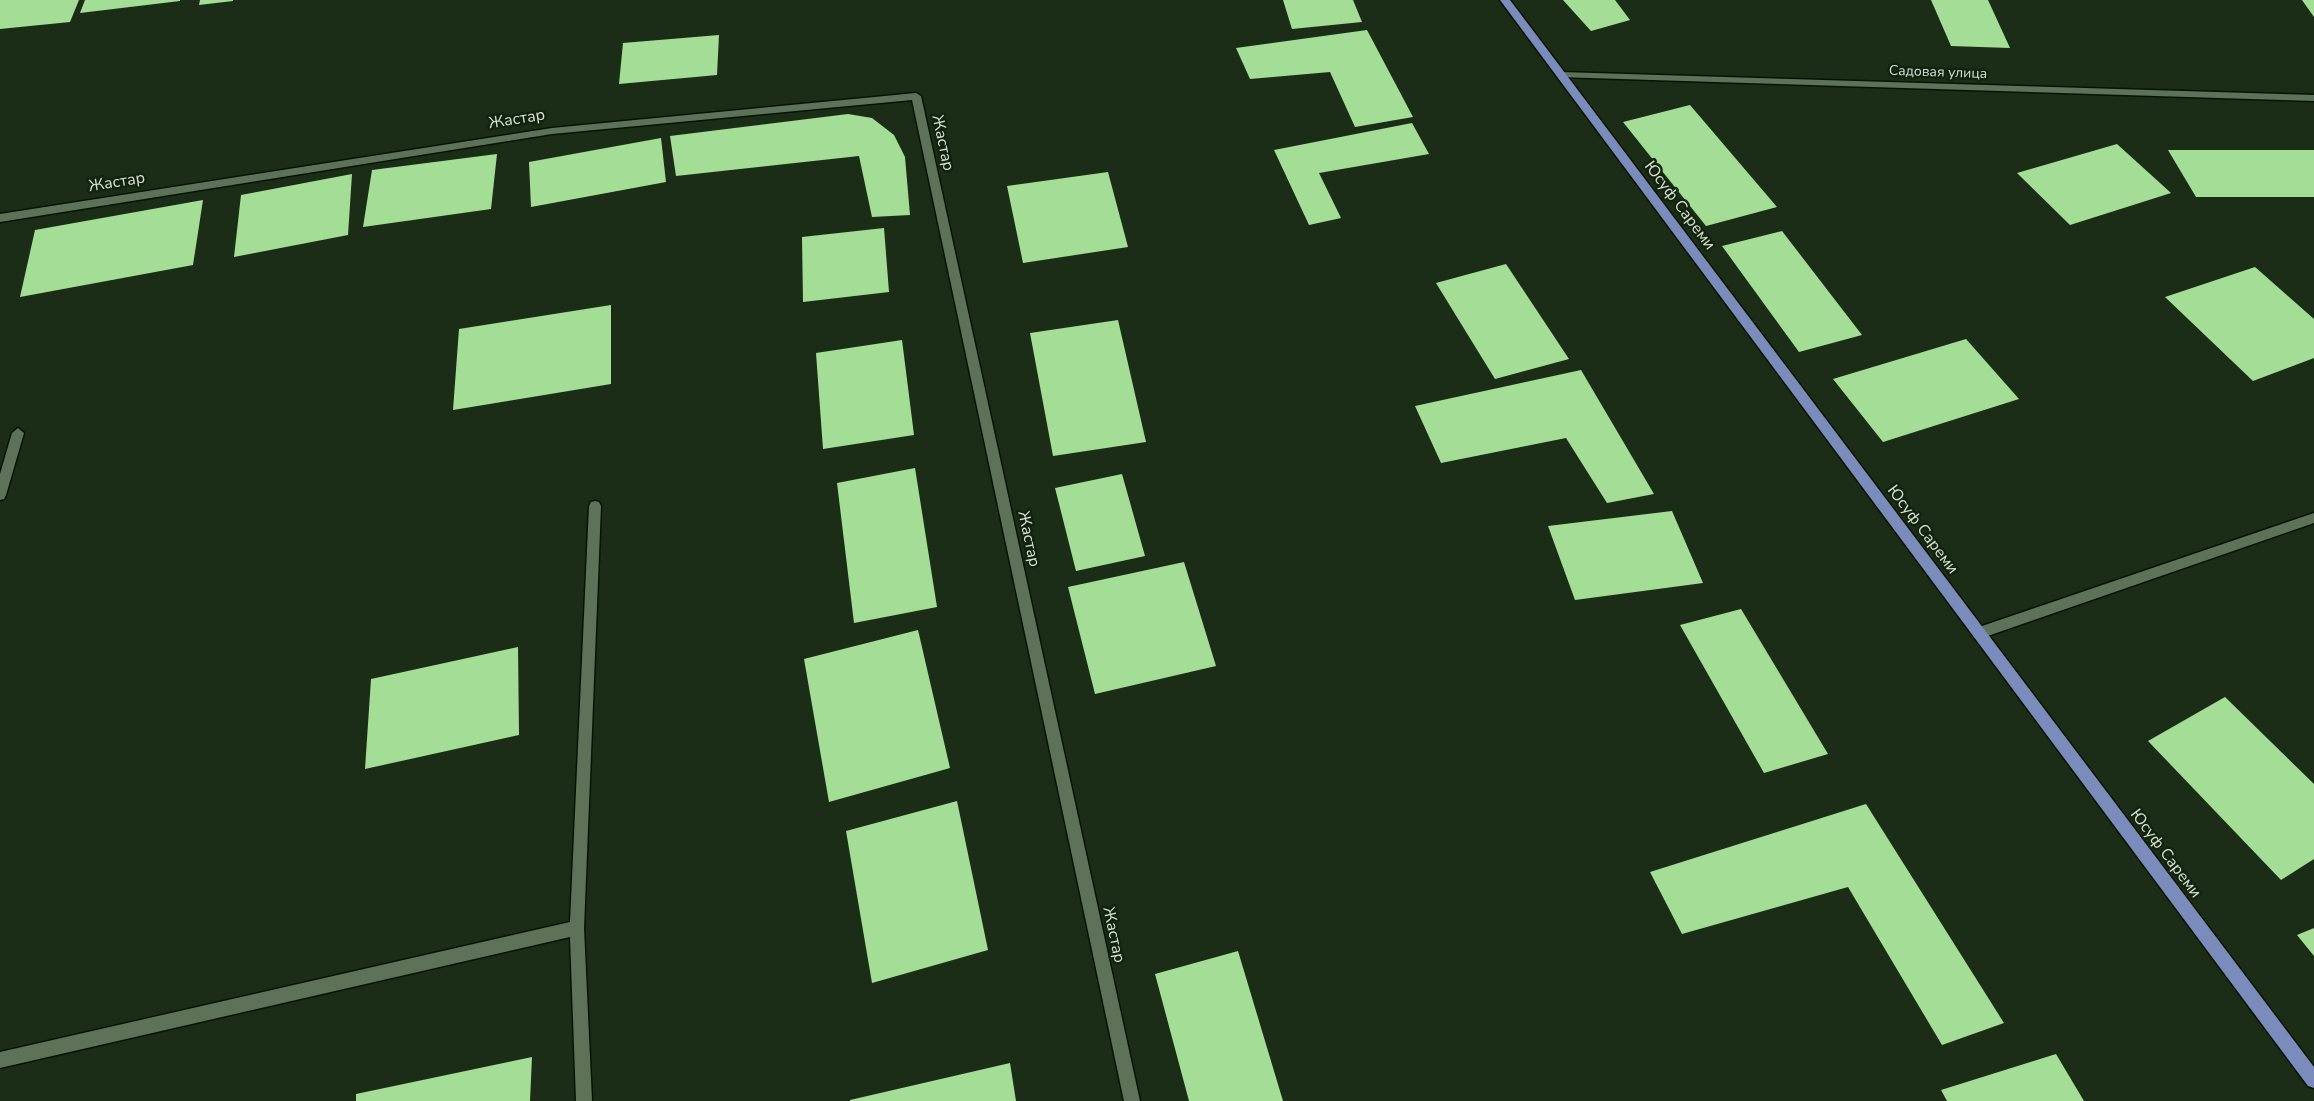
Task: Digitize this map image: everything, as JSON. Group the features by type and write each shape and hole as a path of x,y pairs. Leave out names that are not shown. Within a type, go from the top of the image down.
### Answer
{"main road":[{"name":"Юсуф Сареми","path":"1505,0 2314,1080"}],"street":[{"name":"Садовая улица","path":"1561,75 2314,98"},
{"name":"Жастар","path":"0,218 552,131 916,96 1132,1101"},
{"path":"0,495 18,433"},
{"path":"584,1101 577,928 595,506"},
{"path":"1979,633 2314,518"},
{"path":"0,1060 577,928"}],"building":[{"path":"0,0 79,0 70,22 0,29"},
{"path":"85,0 180,0 180,1 80,13"},
{"path":"200,0 233,0 233,1 199,5"},
{"path":"1283,0 1353,0 1362,22 1292,29"},
{"path":"1563,0 1615,0 1630,20 1591,31"},
{"path":"1931,0 1988,0 2010,48 1951,46"},
{"path":"2302,0 2314,0 2314,17"},
{"path":"1367,30 1413,117 1355,127 1330,72 1250,79 1236,48"},
{"path":"719,35 717,75 619,84 623,43"},
{"path":"1690,105 1777,207 1706,226 1623,122"},
{"path":"848,114 872,118 894,135 905,157 910,215 872,217 859,156 676,176 670,136"},
{"path":"1412,123 1429,154 1319,173 1341,218 1309,225 1274,150"},
{"path":"661,138 666,182 531,207 529,162"},
{"path":"2117,144 2171,193 2070,225 2017,173"},
{"path":"2168,150 2314,150 2314,197 2196,197"},
{"path":"497,154 491,209 363,227 372,170"},
{"path":"1108,172 1128,247 1023,263 1007,186"},
{"path":"352,174 348,235 234,257 241,195"},
{"path":"203,200 193,265 20,297 35,230"},
{"path":"884,228 889,292 803,302 802,237"},
{"path":"1782,231 1862,335 1799,352 1722,246"},
{"path":"1506,264 1569,359 1495,379 1436,283"},
{"path":"2255,267 2314,319 2314,358 2253,381 2165,297"},
{"path":"611,305 611,384 453,410 459,329"},
{"path":"1118,320 1146,442 1053,456 1030,333"},
{"path":"1966,339 2019,399 1883,442 1833,379"},
{"path":"902,340 914,435 823,449 816,353"},
{"path":"1581,370 1654,494 1607,503 1566,438 1441,463 1415,406"},
{"path":"915,468 937,607 854,623 837,483"},
{"path":"1122,474 1145,556 1076,571 1055,488"},
{"path":"1672,511 1703,583 1575,600 1548,526"},
{"path":"1184,562 1216,666 1095,694 1068,587"},
{"path":"1741,609 1828,754 1764,773 1680,625"},
{"path":"918,630 950,768 829,802 804,659"},
{"path":"518,647 519,735 365,769 371,679"},
{"path":"2225,697 2314,784 2314,859 2281,880 2148,741"},
{"path":"957,801 988,950 872,983 846,831"},
{"path":"1866,804 2004,1023 1942,1045 1848,887 1682,934 1650,872"},
{"path":"2314,928 2314,956 2297,935"},
{"path":"1238,951 1283,1101 1189,1101 1155,974"},
{"path":"2056,1054 2084,1101 1947,1101 1941,1090"},
{"path":"532,1057 530,1101 356,1101 356,1094"},
{"path":"1010,1063 1016,1101 850,1101 850,1100"}]}
